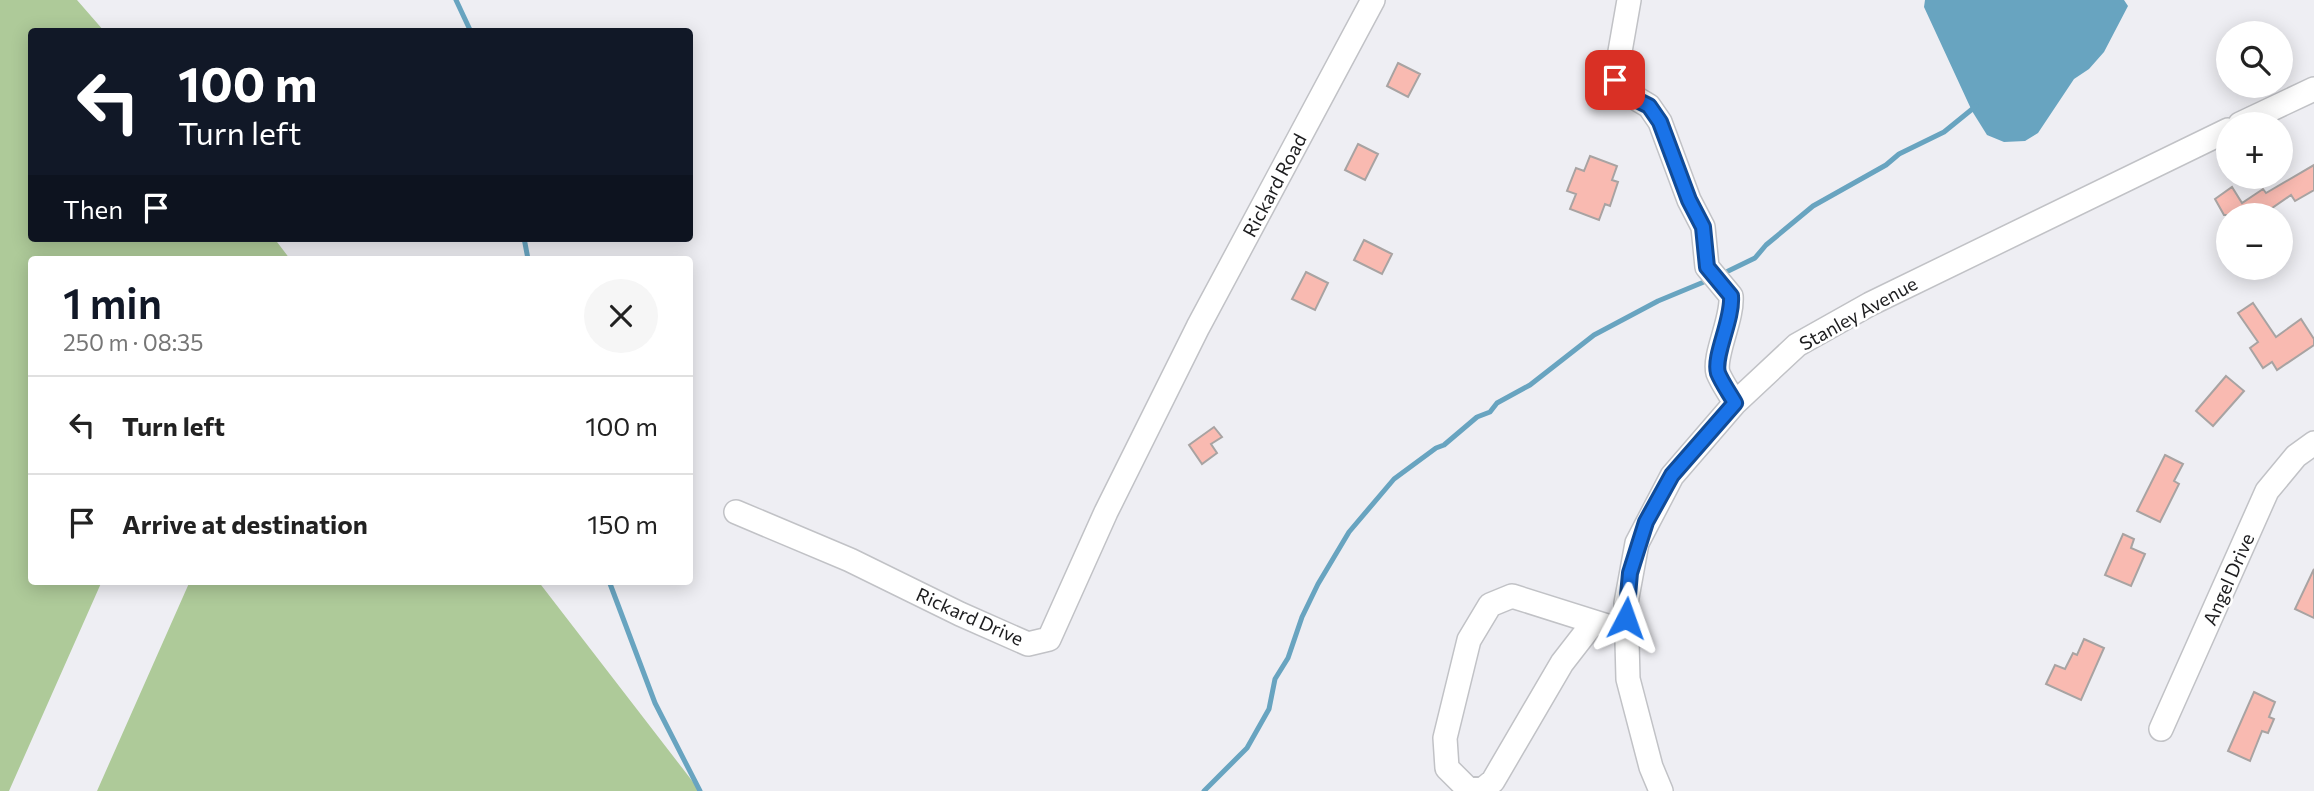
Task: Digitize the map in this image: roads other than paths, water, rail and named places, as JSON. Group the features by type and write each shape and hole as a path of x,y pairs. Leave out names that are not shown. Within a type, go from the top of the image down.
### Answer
{"street":[{"name":"Rickard Road","path":"1177,372 1373,0"},
{"path":"1629,0 1615,80 1617,87 1649,106 1660,122 1689,200 1703,227 1707,267 1731,296 1730,319 1718,373 1735,403"},
{"path":"2265,112 2314,89"},
{"name":"Stanley Avenue","path":"1661,791 1651,767 1628,679 1626,632 1630,573 1646,522 1672,475 1735,403 1797,345 1870,304 2216,136"},
{"name":"Rickard Drive","path":"736,512 850,560 1028,644 1049,639 1106,512 1177,372"},
{"name":"Angel Drive","path":"2161,729 2267,491 2296,456 2314,443"},
{"path":"1593,623 1562,663 1493,781 1482,790 1467,788 1447,768 1445,738 1469,640 1490,605 1512,596 1626,632"}],"water":[{"path":"1925,0 2124,0 2128,6 2104,52 2089,69 2074,79 2038,133 2025,141 2004,142 1987,135 1972,111 1924,7"}],"waterway":[{"path":"456,0 469,28"},
{"path":"1720,275 1755,258 1766,245 1813,206 1886,165 1899,154 1944,132 1976,106"},
{"path":"525,242 527,256"},
{"path":"1204,791 1247,748 1269,709 1275,679 1288,658 1302,617 1318,584 1349,532 1394,479 1444,445 1477,417 1490,412 1497,403 1530,385 1594,335 1658,301 1711,279"},
{"path":"611,585 655,703 700,791"}]}
